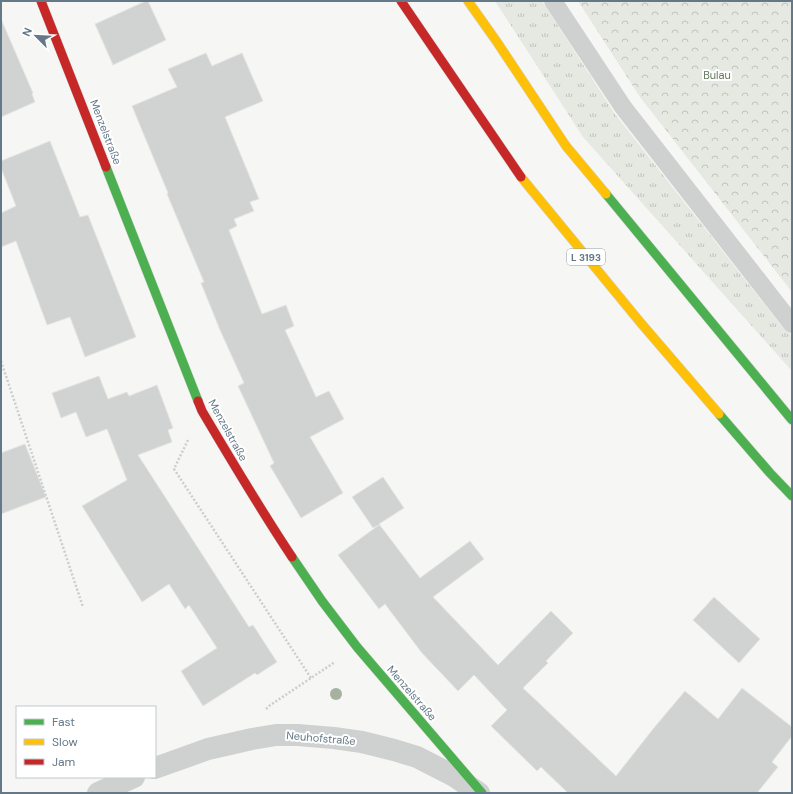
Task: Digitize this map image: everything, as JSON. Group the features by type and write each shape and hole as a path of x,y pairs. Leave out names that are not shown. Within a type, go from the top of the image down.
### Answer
{"main road":[{"name":"Menzelstraße","path":"41,1 202,411 276,533 322,601 357,647 481,793"},
{"name":"L 3193","path":"401,1 522,180 640,322 759,461 792,496"},
{"path":"468,1 566,146 792,420"}],"street":[{"name":"Neuhofstraße","path":"156,768 208,749 232,743 276,735 298,735 368,743 417,757 454,776 481,793"},
{"path":"98,793 132,778"}],"lane":[{"path":"553,1 623,107 792,324"}],"path":[{"path":"1,361 83,607"},
{"path":"202,411 174,469 311,678"},
{"path":"264,711 269,706 357,647"}],"green space":[{"path":"495,1 542,1 615,114 780,324 792,336 792,371 583,137"},
{"name":"Bulau","path":"578,1 792,1 792,292 640,97"}],"building":[{"path":"148,1 166,40 113,65 95,24"},
{"path":"1,19 33,93 35,102 1,117"},
{"path":"206,53 212,66 242,53 263,101 225,117 259,199 250,202 254,211 234,219 237,226 229,230 262,314 286,305 294,326 285,330 316,397 329,391 344,419 310,437 343,493 301,518 270,466 274,463 238,386 244,383 220,330 201,283 204,282 132,106 177,87 168,69"},
{"path":"50,141 80,217 88,215 136,337 85,357 70,317 47,325 16,241 1,247 1,213 16,206 1,168 1,161"},
{"path":"99,376 108,399 127,392 129,396 157,385 173,428 168,430 172,442 138,455 249,627 253,625 277,662 257,675 255,673 203,706 181,671 217,648 189,605 185,609 169,584 142,602 82,506 127,480 107,429 86,437 76,412 61,418 52,393"},
{"path":"25,444 46,497 1,514 1,453"},
{"path":"383,477 404,508 379,524 420,578 470,541 484,559 433,597 498,665 551,611 573,633 546,661 548,663 523,688 616,776 685,691 718,719 742,688 792,727 792,736 772,762 778,767 757,793 568,793 541,767 537,771 491,726 507,710 474,675 458,691 422,653 385,604 379,609 338,555 379,525 373,528 352,497"},
{"path":"714,597 760,639 739,663 693,620"}],"traffic: fast":[{"path":"106,167 198,401"},
{"path":"606,194 792,420"},
{"path":"719,414 792,496"},
{"path":"292,557 322,601 357,647 482,793"}],"traffic: slow":[{"path":"468,1 566,146 606,194"},
{"path":"521,177 640,322 719,414"}],"traffic: jam":[{"path":"41,1 106,167"},
{"path":"401,1 521,177"},
{"path":"198,401 202,411 235,466 292,557"}]}
